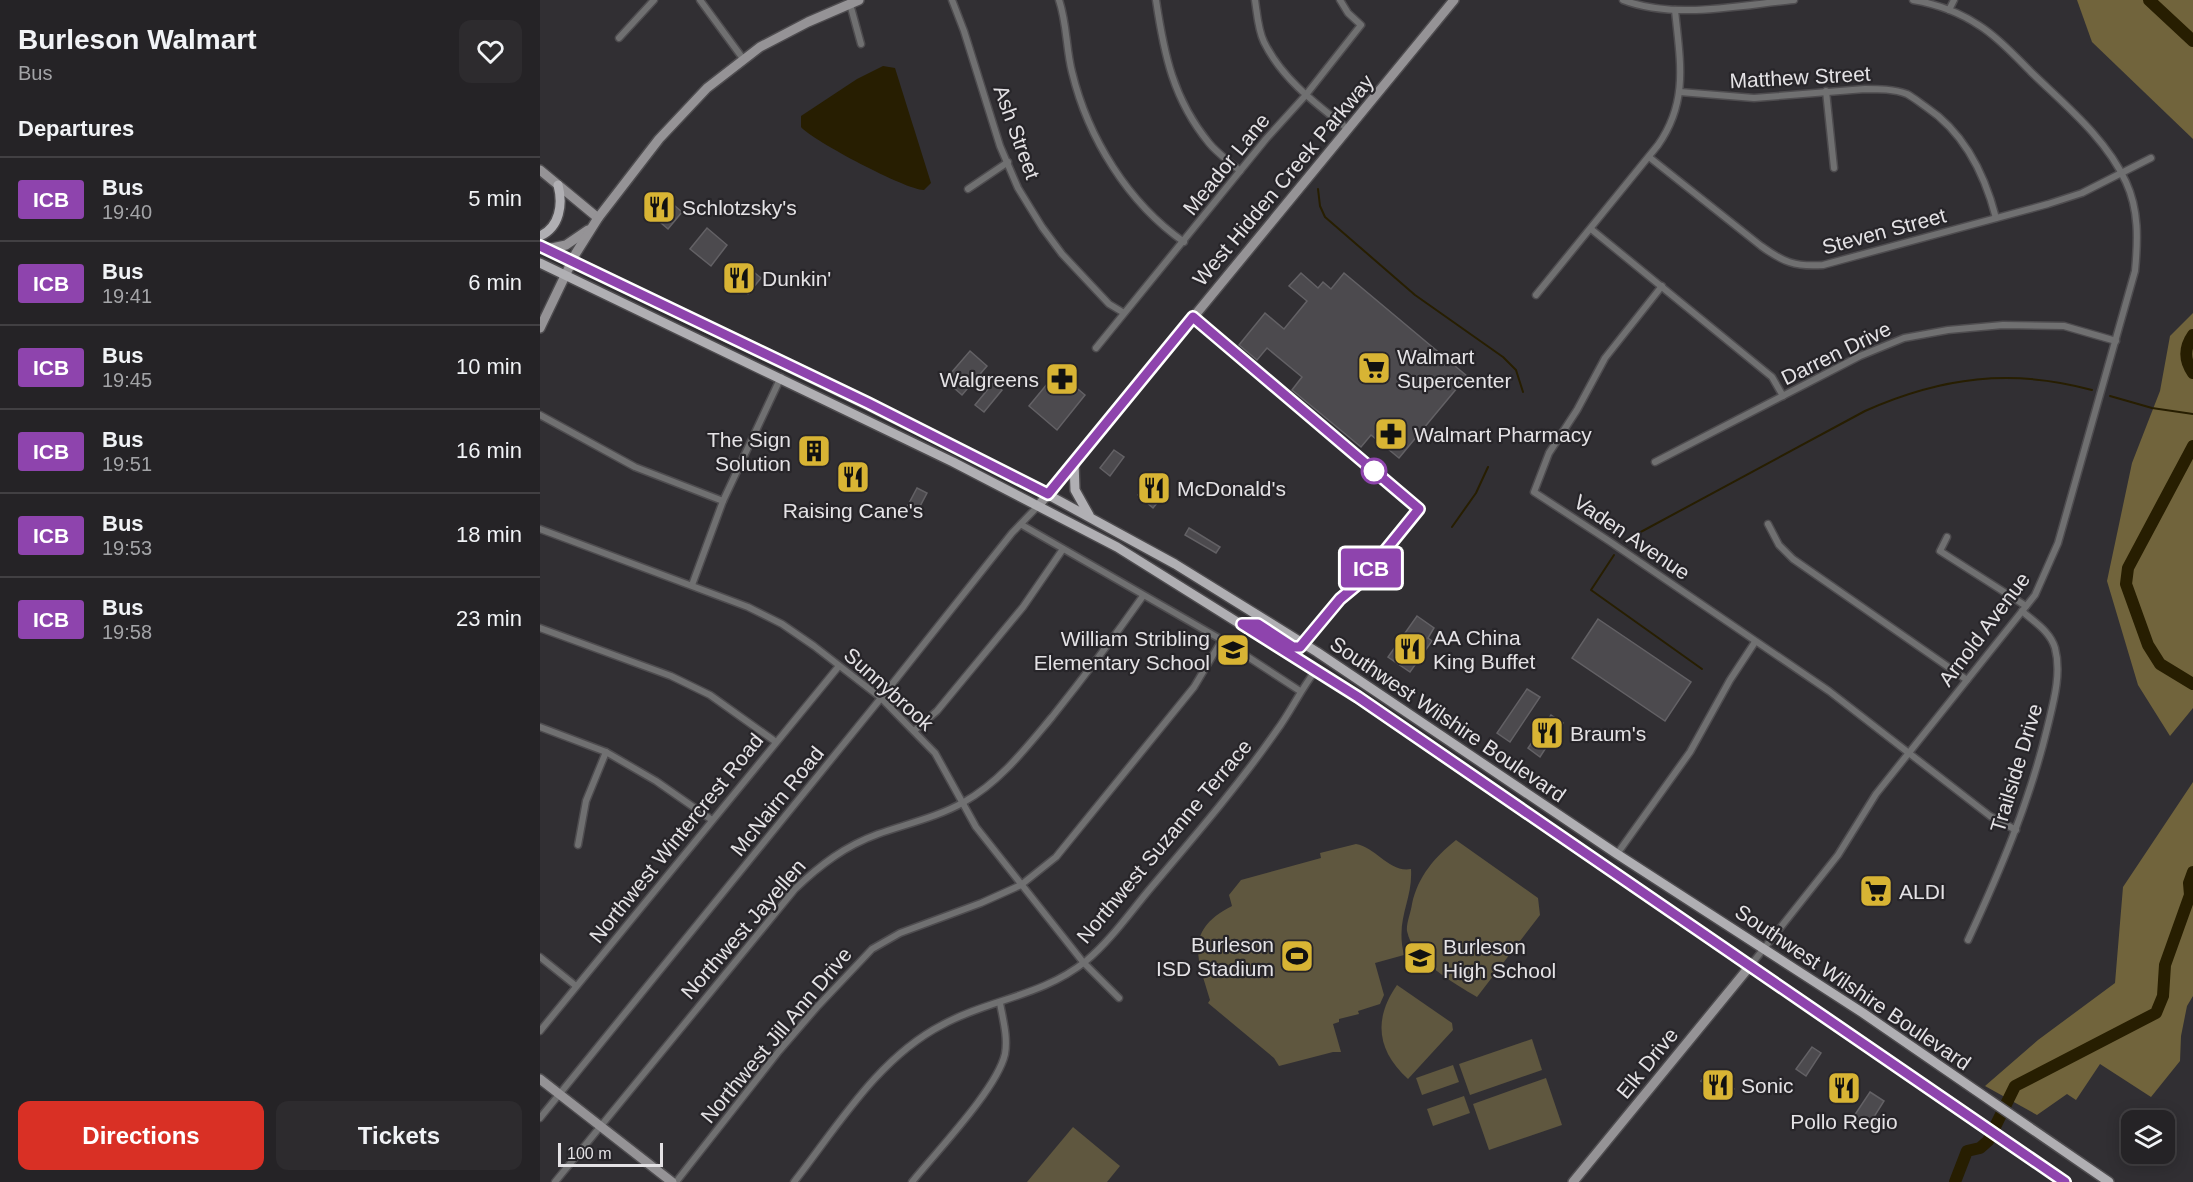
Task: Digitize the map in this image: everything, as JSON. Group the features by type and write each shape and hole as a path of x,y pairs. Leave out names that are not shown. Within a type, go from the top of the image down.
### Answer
{"main road":[{"path":"540,236 550,230 561,208 558,185"},
{"name":"Southwest Wilshire Boulevard","path":"544,248 868,403 1048,494 1175,564 1304,644 1617,854 1863,1013 2109,1182"},
{"name":"Southwest Wilshire Boulevard","path":"540,263 781,377 1039,505 1117,547 1316,670 1422,741 2065,1182"},
{"path":"1074,462 1075,490 1090,517"},
{"path":"1242,624 1258,624 1293,647 1300,647 1304,644"},
{"path":"1422,741 1431,728"}],"street":[{"path":"619,38 654,0"},
{"path":"700,0 744,60"},
{"path":"540,328 572,261 596,221 667,131 707,87 760,46 859,0"},
{"name":"Ash Street","path":"952,0 1000,146 1018,188 1062,254 1109,304 1124,313"},
{"path":"1059,0 1072,71 1082,107 1096,139 1121,178 1160,225 1184,242"},
{"path":"1156,0 1170,76 1186,107 1210,144 1240,171"},
{"path":"1255,0 1263,40 1279,67 1305,96 1348,129"},
{"name":"Meador Lane","path":"1096,348 1361,25 1348,13 1340,0"},
{"name":"West Hidden Creek Parkway","path":"1039,505 1454,0"},
{"path":"1623,0 1650,8 1675,10 1794,0"},
{"name":"Arnold Avenue","path":"1750,966 1838,855 1876,794 2035,595 2058,543 2135,271 2138,241 2134,204 2122,174 2088,127 1980,26 1949,10 1913,0"},
{"path":"1949,10 1954,0"},
{"path":"850,4 861,44"},
{"path":"1536,295 1649,156 1672,123 1681,78 1675,10"},
{"name":"Matthew Street","path":"1680,92 1735,98 1884,89 1907,94 1942,117 1963,142 1988,189 1996,218"},
{"path":"1826,91 1834,168"},
{"name":"Steven Street","path":"1649,156 1779,260 1803,266 1823,265 2082,193 2151,158"},
{"path":"968,189 1008,162"},
{"path":"540,170 596,221"},
{"path":"544,248 573,241 596,221"},
{"path":"1591,228 1772,377 1783,396"},
{"name":"Vaden Avenue","path":"1662,286 1605,358 1577,410 1549,453 1534,492 1610,541 1829,691 1990,816 2016,830"},
{"name":"Darren Drive","path":"1655,462 1860,356 1904,338 1948,330 2003,325 2064,327 2116,341"},
{"path":"692,585 723,501 781,377"},
{"path":"540,416 635,467 723,501"},
{"name":"McNairn Road","path":"540,1118 998,551 1039,505"},
{"path":"1768,524 1779,545 1793,559 1967,680"},
{"path":"1022,525 1222,640 1300,691"},
{"name":"Sunnybrook","path":"540,529 748,607 782,624 881,698 934,753 976,827 1083,962 1119,998"},
{"name":"Trailside Drive","path":"1947,537 1940,551 2024,608 2050,635 2057,667 2055,697 2027,802 1968,940"},
{"path":"914,731 952,694 1023,607 1064,549"},
{"name":"Northwest Jayellen","path":"555,1182 768,919 820,865 839,852 876,835 963,803 992,783 1011,766 1094,665 1143,596"},
{"path":"540,628 671,676 710,695 776,742"},
{"name":"Northwest Jill Ann Drive","path":"674,1182 816,1007 872,950 900,933 981,903 1021,885 1056,857 1194,687 1222,640"},
{"path":"1617,854 1689,752 1730,680 1755,642"},
{"name":"Northwest Wintercrest Road","path":"540,1031 839,666"},
{"name":"Northwest Suzanne Terrace","path":"794,1182 872,1080 903,1052 940,1025 964,1014 1037,990 1083,962 1101,948 1183,850 1277,729 1316,670"},
{"path":"540,727 606,752 665,787 712,820"},
{"path":"578,845 586,801 606,752"},
{"path":"540,957 576,986"},
{"name":"Elk Drive","path":"1573,1182 1750,966"},
{"path":"912,1182 996,1078 1005,1054 1006,1035 1000,1004"},
{"path":"540,1079 599,1127 674,1182"}],"shaded area":[{"path":"2077,0 2193,0 2193,139 2092,42"},
{"path":"883,66 895,68 931,183 924,190 900,183 861,164 823,143 801,127 801,116 857,79"},
{"path":"2193,313 2193,708 2170,736 2138,685 2107,581 2132,463 2160,391 2170,336"},
{"path":"2193,782 2193,996 2187,1006 2181,1036 2180,1061 2151,1097 2100,1064 2076,1100 2067,1094 2037,1115 1985,1086 2038,1040 2115,983 2123,887"},
{"path":"1456,840 1538,898 1540,915 1477,997 1446,978 1426,961 1417,952 1407,931 1418,885 1434,860"},
{"name":"Burleson ISD Stadium","path":"1356,844 1370,850 1389,864 1411,869 1402,930 1404,955 1375,963 1384,995 1380,1004 1358,1011 1359,1014 1339,1019 1339,1022 1333,1024 1341,1052 1279,1066 1274,1058 1208,1003 1210,1000 1199,959 1200,936 1206,925 1232,906 1229,895 1241,880 1321,858 1320,853"},
{"path":"1397,985 1452,1023 1453,1030 1408,1079 1390,1057 1382,1034 1384,1010"},
{"path":"1532,1039 1542,1070 1470,1095 1459,1064"},
{"path":"1453,1065 1459,1082 1422,1095 1416,1078"},
{"path":"1546,1078 1562,1125 1489,1150 1473,1104"},
{"path":"1464,1096 1470,1113 1433,1126 1427,1109"},
{"path":"1073,1127 1120,1166 1107,1182 1027,1182"}],"building":[{"path":"661,194 682,212 668,229 647,211"},
{"path":"707,228 727,245 711,266 690,249"},
{"path":"744,264 761,278 748,294 730,280"},
{"name":"Walmart Supercenter","path":"1301,273 1318,288 1323,282 1331,289 1344,273 1467,376 1399,458 1371,435 1361,447 1292,390 1302,377 1267,348 1257,360 1239,345 1265,313 1284,329 1307,301 1289,286"},
{"path":"970,351 987,366 962,395 945,380"},
{"name":"Walgreens","path":"1064,370 1071,375 1067,380 1085,395 1057,430 1029,406 1057,372 1060,375"},
{"path":"993,383 1002,390 984,412 975,405"},
{"name":"The Sign Solution","path":"816,436 824,440 811,466 803,462"},
{"path":"1114,450 1124,457 1110,476 1100,468"},
{"name":"Raising Cane's","path":"856,463 867,472 852,489 841,480"},
{"name":"McDonald's","path":"1157,473 1165,479 1160,485 1167,491 1153,508 1138,495"},
{"path":"917,488 927,493 917,512 907,507"},
{"path":"1189,528 1220,547 1216,553 1185,535"},
{"name":"AA China King Buffet","path":"1417,616 1434,628 1428,638 1432,641 1410,672 1388,657"},
{"path":"1598,619 1691,682 1665,721 1572,658"},
{"path":"1527,689 1540,697 1510,742 1497,733"},
{"name":"Braum's","path":"1551,715 1563,723 1549,747 1547,746 1540,757 1528,748"},
{"path":"1812,1047 1821,1053 1806,1076 1796,1069"},
{"name":"Sonic","path":"1709,1070 1734,1089 1726,1099 1701,1081"},
{"name":"Pollo Regio","path":"1847,1076 1855,1081 1841,1101 1833,1096"},
{"path":"1870,1092 1884,1101 1867,1128 1852,1119"}],"waterway":[{"path":"2149,0 2193,41"},
{"path":"1318,189 1320,206 1325,217 1415,295 1503,357 1516,370 1523,392"},
{"path":"2193,335 2186,354 2193,373"},
{"path":"1624,541 1865,411 1893,399 1949,384 2005,378 2033,379 2092,390"},
{"path":"2110,396 2152,408 2193,414"},
{"path":"2193,446 2128,568 2126,584 2148,645 2160,664 2193,684"},
{"path":"1452,527 1476,493 1488,467"},
{"path":"1614,555 1591,590 1702,669"},
{"path":"1955,1182 1967,1151 1980,1148 1988,1141 2015,1086 2156,1013 2163,996 2165,965 2190,895 2189,883 2193,872"}],"bus line":[{"name":"ICB","path":"540,246 868,403 1048,494 1193,317 1419,509 1358,584 1340,599 1300,647 1293,647 1258,624 1242,624 1358,697 2065,1182"}],"place":[{"name":"Schlotzsky's","path":"659,207"},
{"name":"Dunkin'","path":"739,278"},
{"name":"Walmart Supercenter","path":"1374,368"},
{"name":"Walgreens","path":"1062,379"},
{"name":"Walmart Pharmacy","path":"1391,434"},
{"name":"The Sign Solution","path":"814,451"},
{"name":"Raising Cane's","path":"853,477"},
{"name":"McDonald's","path":"1154,488"},
{"name":"AA China King Buffet","path":"1410,649"},
{"name":"William Stribling Elementary School","path":"1233,650"},
{"name":"Braum's","path":"1547,733"},
{"name":"ALDI","path":"1876,891"},
{"name":"Burleson ISD Stadium","path":"1297,956"},
{"name":"Burleson High School","path":"1420,958"},
{"name":"Sonic","path":"1718,1085"},
{"name":"Pollo Regio","path":"1844,1088"}]}
